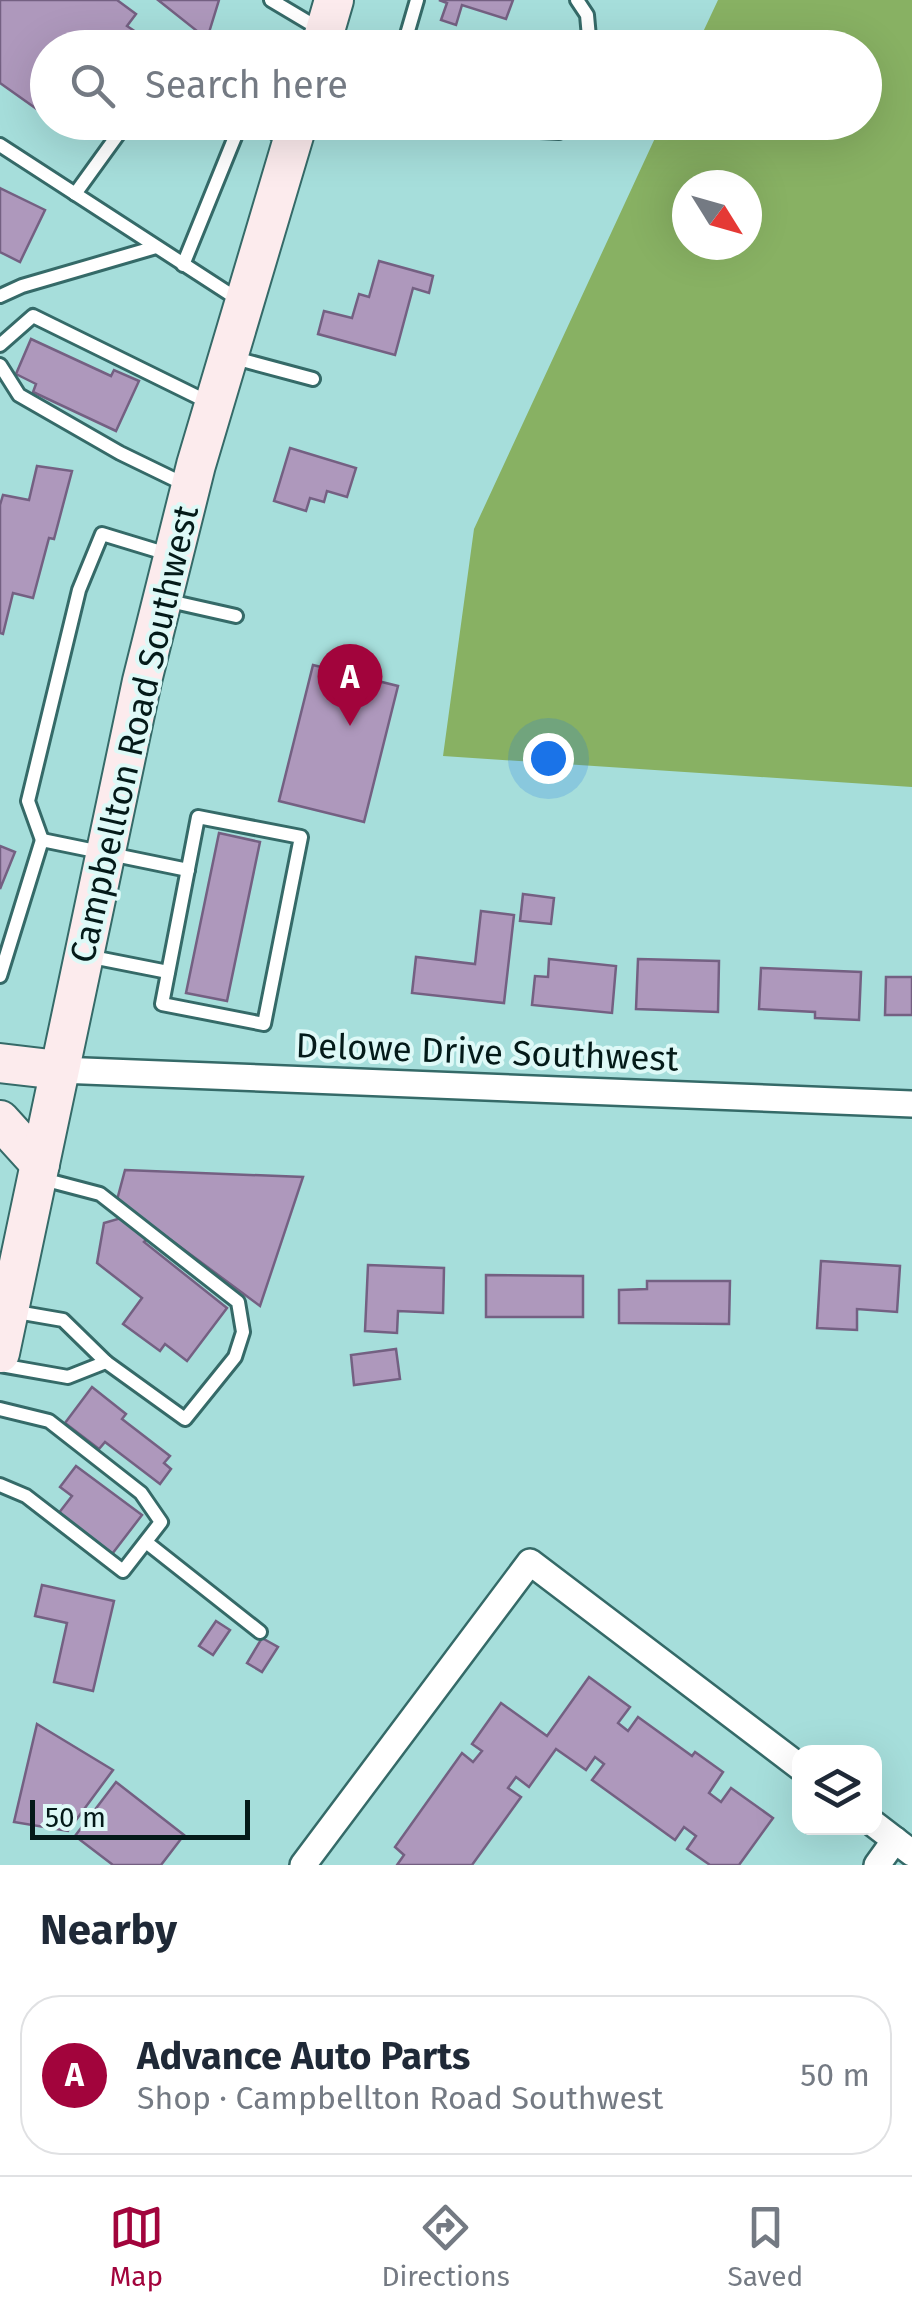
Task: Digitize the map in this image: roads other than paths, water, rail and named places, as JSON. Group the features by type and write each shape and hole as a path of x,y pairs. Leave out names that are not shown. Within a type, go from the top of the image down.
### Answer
{"main road":[{"name":"Campbellton Road Southwest","path":"4,1326 162,599 190,487 293,140"},
{"path":"0,1064 59,1070"},
{"path":"0,1120 38,1170"}],"street":[{"name":"Delowe Drive Southwest","path":"59,1070 912,1104"},
{"path":"303,1865 530,1562 792,1761"},
{"path":"876,1865 894,1839"}],"lane":[{"path":"272,0 326,26"},
{"path":"408,30 417,0"},
{"path":"577,0 587,15 588,30"},
{"path":"75,194 114,140"},
{"path":"183,264 234,140"},
{"path":"0,145 244,304"},
{"path":"0,296 156,247"},
{"path":"0,345 33,316 214,405"},
{"path":"228,356 313,379"},
{"path":"0,365 19,395 120,453 190,487"},
{"path":"0,976 42,840 28,802 79,590 102,534 173,555"},
{"path":"162,599 236,616"},
{"path":"198,818 301,837 264,1024 162,1004 188,870 198,818"},
{"path":"42,840 188,870"},
{"path":"83,956 168,972"},
{"path":"4,1326 63,1320 106,1362 185,1419 235,1357 244,1332 238,1302 100,1194 38,1170"},
{"path":"0,1365 68,1377 106,1362"},
{"path":"0,1409 50,1421 142,1493 161,1522 123,1570 26,1496 0,1485"},
{"path":"146,1542 260,1632"}],"place":[{"name":"Advance Auto Parts","path":"350,726"}]}
